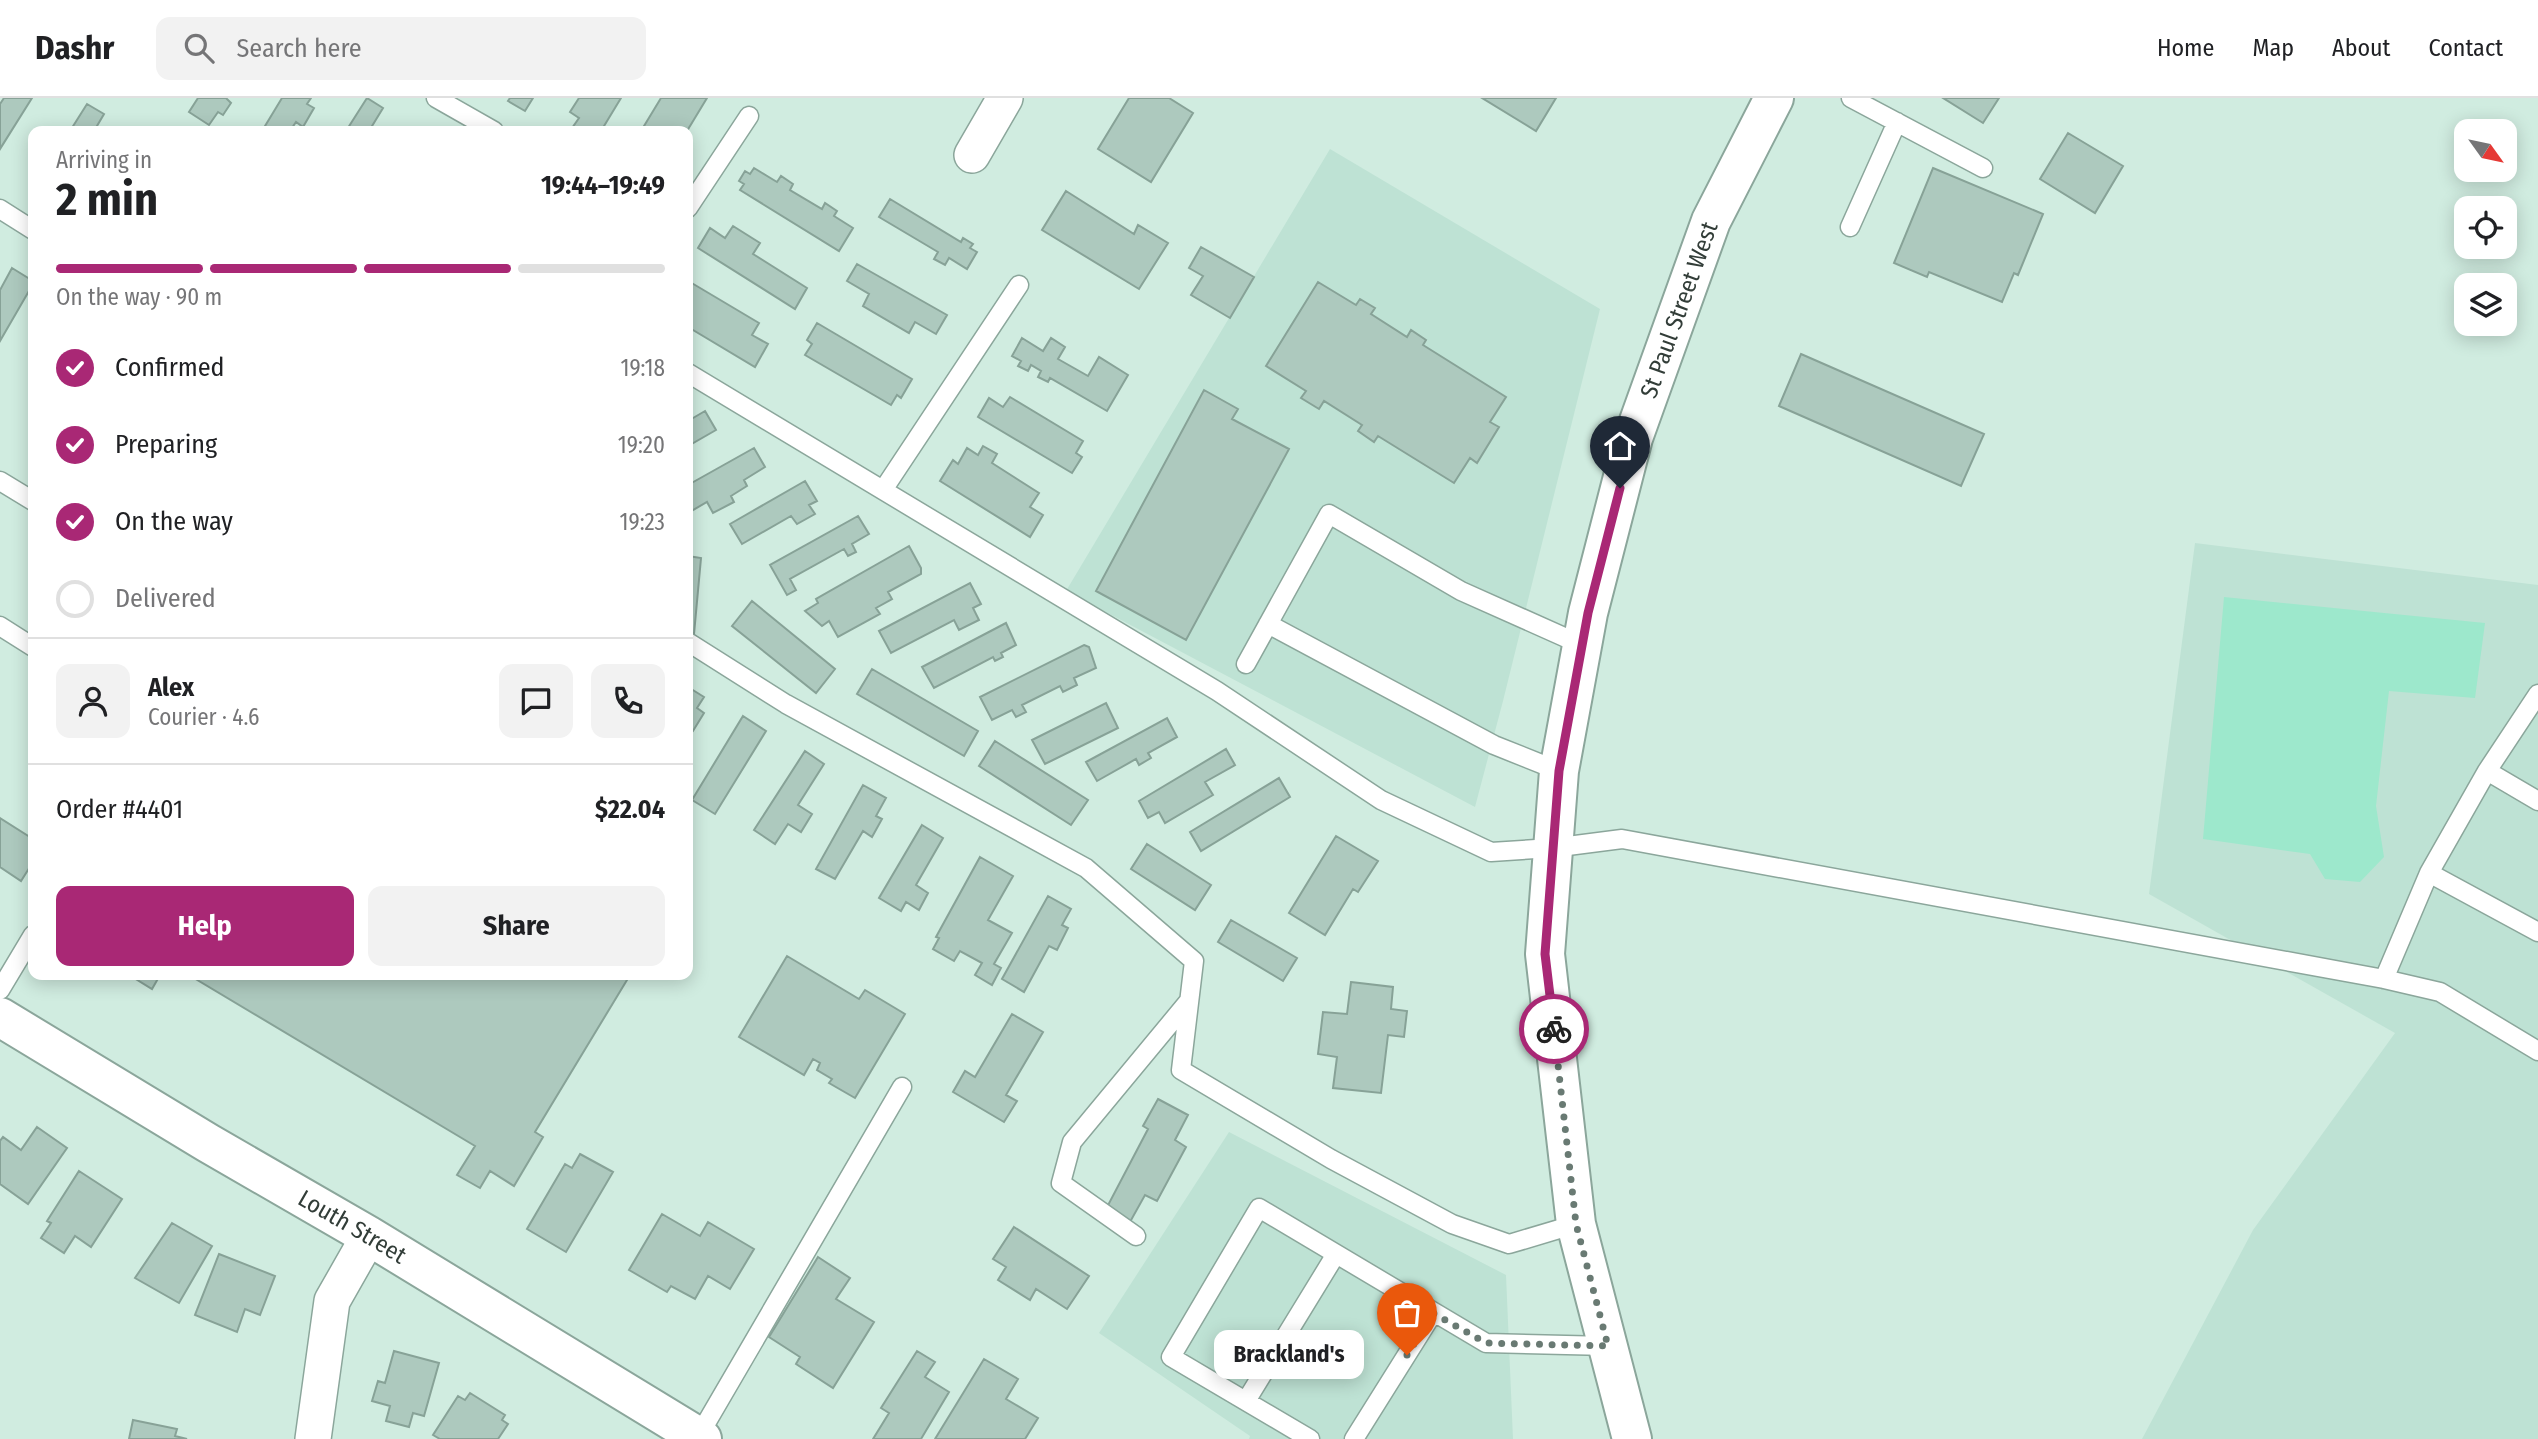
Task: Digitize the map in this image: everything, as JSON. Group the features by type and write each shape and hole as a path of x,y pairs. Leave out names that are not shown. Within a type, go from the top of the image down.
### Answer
{"main road":[{"name":"St Paul Street West","path":"1633,1439 1576,1224 1545,954 1559,771 1582,645 1633,438 1711,221 1774,98"},
{"name":"Louth Street","path":"0,1017 208,1143 369,1236 700,1438"}],"street":[{"path":"972,155 1005,98"},
{"path":"313,1439 332,1301 369,1236"}],"lane":[{"path":"436,98 485,126"},
{"path":"1851,98 1983,168"},
{"path":"693,200 749,116"},
{"path":"1850,228 1897,122"},
{"path":"0,209 28,227"},
{"path":"883,490 1019,285"},
{"path":"693,376 1217,691 1381,800 1491,852 1622,839 2384,979 2440,992 2538,1051"},
{"path":"0,481 28,497"},
{"path":"1246,664 1329,514 1461,591 1582,645"},
{"path":"1268,624 1494,745 1559,771"},
{"path":"0,626 28,644"},
{"path":"693,645 786,704 1086,868 1194,961 1181,1070 1331,1159 1452,1224 1509,1244 1576,1224"},
{"path":"2384,979 2429,873 2487,771 2538,694"},
{"path":"2487,771 2538,801"},
{"path":"2429,873 2538,932"},
{"path":"0,990 28,943"},
{"path":"1136,1236 1061,1183 1072,1142 1188,1002"},
{"path":"700,1438 902,1087"},
{"path":"1310,1439 1171,1357 1259,1208 1486,1343 1608,1346"},
{"path":"1246,1401 1336,1254"},
{"path":"1354,1439 1433,1313"}],"shaded area":[{"path":"1330,149 1600,309 1475,807 1066,591"},
{"path":"2195,543 2538,585 2538,1439 2142,1439 2253,1230 2395,1033 2149,894"},
{"path":"1229,1132 1506,1275 1513,1439 1249,1439 1250,1436 1099,1333"}],"green space":[{"path":"2224,597 2485,623 2475,698 2389,691 2376,806 2384,857 2360,882 2325,879 2310,854 2203,839"}],"building":[{"path":"4,98 32,98 0,149 0,104"},
{"path":"198,98 226,98 231,103 223,115 218,112 209,125 189,112"},
{"path":"282,98 311,98 307,104 314,108 304,126 296,122 293,126 265,126"},
{"path":"367,98 383,108 372,126 349,126"},
{"path":"510,98 533,98 525,111 508,101"},
{"path":"579,98 621,98 604,126 573,126 579,118 570,112"},
{"path":"661,98 707,98 690,126 644,126"},
{"path":"1129,98 1169,98 1193,113 1151,182 1098,149"},
{"path":"1482,98 1556,98 1536,131"},
{"path":"1943,98 1999,98 1983,123"},
{"path":"87,104 104,114 97,126 73,126"},
{"path":"2068,133 2123,166 2095,213 2040,179"},
{"path":"754,168 777,182 781,176 793,184 790,190 822,209 825,203 837,211 834,216 853,228 839,251 740,190 744,184 739,181 745,171 750,174"},
{"path":"1933,168 2043,214 2018,275 2014,273 2002,302 1929,272 1927,277 1894,263"},
{"path":"1066,191 1134,234 1138,225 1168,243 1139,289 1042,230"},
{"path":"890,199 961,242 963,238 973,244 970,248 977,252 967,269 949,258 945,265 934,259 938,252 879,217"},
{"path":"733,226 760,243 753,254 807,288 795,309 698,248 710,228 725,238"},
{"path":"1201,247 1254,277 1230,318 1191,295 1203,276 1189,268"},
{"path":"857,264 947,315 936,334 915,322 909,333 863,306 869,294 847,281"},
{"path":"12,268 28,278 28,293 0,341 0,290"},
{"path":"1318,282 1356,305 1360,299 1375,308 1371,314 1407,337 1411,330 1426,340 1423,345 1506,397 1490,422 1499,427 1477,463 1470,458 1454,483 1378,436 1374,442 1358,431 1362,425 1324,401 1319,409 1301,398 1306,391 1266,366"},
{"path":"693,284 759,323 752,335 768,344 755,367 693,330"},
{"path":"817,323 912,379 901,398 897,395 891,405 805,355 812,344 807,340"},
{"path":"1022,338 1043,351 1051,338 1065,347 1058,359 1088,376 1099,357 1128,375 1107,411 1050,378 1048,382 1038,377 1041,371 1031,365 1028,371 1018,366 1021,361 1012,356"},
{"path":"1801,354 1984,434 1961,486 1779,406"},
{"path":"1204,390 1238,409 1232,419 1289,449 1186,640 1096,591"},
{"path":"1010,397 1083,441 1076,453 1082,457 1072,473 978,417 989,398 1003,407"},
{"path":"705,411 716,430 693,443 693,418"},
{"path":"983,446 997,454 992,463 1039,493 1030,507 1043,515 1030,537 940,481 953,460 958,464 967,448 978,455"},
{"path":"754,448 765,467 744,480 747,486 731,496 734,502 713,513 707,502 693,510 693,482"},
{"path":"805,481 817,501 809,505 815,514 797,524 791,516 742,544 730,524"},
{"path":"858,516 869,534 852,544 856,552 848,556 844,549 790,579 796,590 787,595 770,565"},
{"path":"909,546 921,568 921,574 888,592 892,599 876,608 880,614 838,637 829,621 822,626 805,611 818,603 816,599"},
{"path":"693,557 701,558 693,634"},
{"path":"970,583 981,604 973,608 979,620 959,630 954,620 891,653 879,631"},
{"path":"752,601 835,669 816,693 732,626"},
{"path":"1006,623 1016,645 1001,653 1003,657 995,661 993,657 934,688 922,667"},
{"path":"1084,645 1089,647 1096,668 1074,678 1077,685 1063,692 1060,686 1022,705 1026,712 1016,717 1012,710 992,720 980,697"},
{"path":"872,669 978,731 964,756 857,694"},
{"path":"693,690 704,697 697,708 704,713 693,731"},
{"path":"1106,703 1118,728 1045,764 1032,740"},
{"path":"743,716 766,731 715,814 693,798"},
{"path":"1167,718 1177,737 1148,753 1151,758 1139,765 1136,759 1097,781 1086,762"},
{"path":"995,741 1088,800 1071,825 979,766"},
{"path":"1226,749 1235,765 1205,782 1213,795 1165,823 1159,812 1148,818 1139,801"},
{"path":"805,751 824,764 798,805 812,814 801,832 788,824 775,844 754,830"},
{"path":"1279,778 1290,797 1201,851 1190,832"},
{"path":"863,785 886,798 876,816 882,819 872,837 863,831 835,879 816,869"},
{"path":"0,818 28,836 28,870 21,881 0,867"},
{"path":"922,825 943,838 916,885 928,893 919,910 906,902 901,911 879,898"},
{"path":"1336,836 1378,861 1358,892 1353,889 1325,935 1289,913"},
{"path":"1147,844 1211,885 1195,910 1131,869"},
{"path":"980,857 1013,876 988,920 1012,933 994,964 1001,968 992,985 975,975 982,963 960,951 954,961 933,949 939,938 936,937"},
{"path":"1048,896 1071,909 1062,925 1068,928 1057,950 1049,946 1024,992 1002,979"},
{"path":"1231,920 1297,958 1283,981 1218,942"},
{"path":"787,956 859,999 865,990 905,1014 855,1098 829,1083 832,1079 817,1070 820,1063 813,1059 804,1075 739,1037"},
{"path":"137,980 157,980 152,989"},
{"path":"197,980 627,980 535,1132 543,1137 514,1186 490,1171 480,1188 457,1175 475,1146"},
{"path":"1351,982 1393,987 1391,1009 1407,1011 1404,1037 1388,1035 1381,1093 1333,1088 1337,1057 1318,1054 1323,1012 1347,1014"},
{"path":"1012,1014 1043,1032 1006,1095 1017,1101 1004,1122 953,1092 965,1071 975,1077"},
{"path":"1158,1099 1188,1115 1175,1140 1186,1147 1157,1201 1145,1195 1130,1222 1106,1209 1148,1129 1143,1126"},
{"path":"37,1127 67,1148 28,1204 0,1184 0,1141 3,1137 21,1150"},
{"path":"580,1154 613,1172 566,1252 527,1229 565,1164 572,1168"},
{"path":"79,1171 122,1199 91,1247 75,1236 64,1253 41,1238 51,1223 47,1221"},
{"path":"662,1214 700,1236 708,1222 754,1249 730,1289 708,1276 695,1299 671,1286 667,1292 629,1270"},
{"path":"172,1223 212,1246 179,1303 135,1278"},
{"path":"1014,1227 1089,1276 1067,1309 1036,1289 1030,1300 998,1280 1006,1267 993,1259"},
{"path":"219,1254 275,1276 260,1315 245,1309 237,1332 195,1315"},
{"path":"818,1257 850,1278 836,1299 874,1322 833,1388 796,1364 800,1357 769,1337"},
{"path":"394,1351 439,1363 424,1416 413,1413 409,1427 386,1421 390,1406 372,1401 378,1381 385,1383"},
{"path":"917,1351 935,1362 925,1377 949,1392 921,1439 873,1439 889,1413 881,1408"},
{"path":"984,1359 1018,1379 1006,1399 1038,1418 1025,1439 935,1439"},
{"path":"470,1393 505,1415 502,1420 508,1424 498,1439 440,1439 433,1435 458,1396 465,1400"},
{"path":"133,1420 177,1429 175,1436 187,1439 129,1439"}],"way so far":[{"path":"1407,1355 1433,1313 1486,1343 1608,1346 1576,1224 1554,1029"}],"place":[{"name":"Brackland's","path":"1407,1355"}],"route":[{"path":"1554,1029 1545,954 1559,771 1588,613 1620,488"}]}
